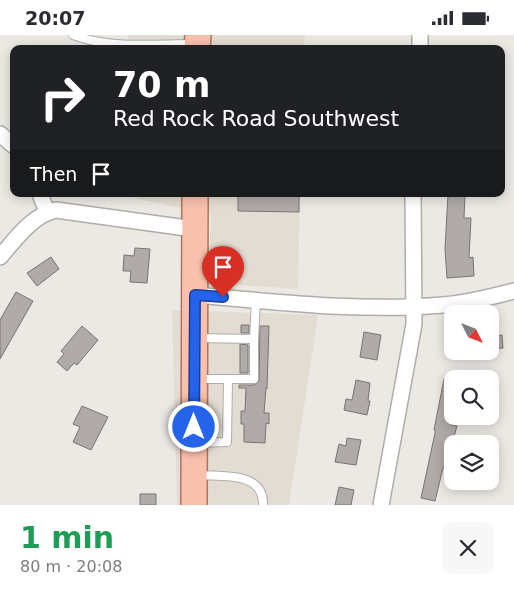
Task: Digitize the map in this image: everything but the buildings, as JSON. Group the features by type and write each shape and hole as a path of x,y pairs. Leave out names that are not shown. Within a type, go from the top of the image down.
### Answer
{"main road":[{"path":"194,505 195,197"}],"street":[{"path":"0,134 10,143"},
{"path":"41,197 47,212"},
{"path":"381,505 413,336 414,197"},
{"path":"0,257 40,216 56,210 194,229"},
{"path":"195,295 348,308 444,305 514,291"}],"lane":[{"path":"73,35 105,44 198,43"},
{"path":"194,379 254,379 256,300"},
{"path":"195,338 254,339"},
{"path":"194,443 227,442 228,379"},
{"path":"194,475 244,479 253,482 260,489 263,505"}],"shaded area":[{"path":"128,35 305,35 304,45 127,45"},
{"path":"129,197 300,197 298,289 208,283 211,214"},
{"path":"172,310 318,315 289,505 177,505"}],"route":[{"path":"194,427 195,295 223,297"}]}
